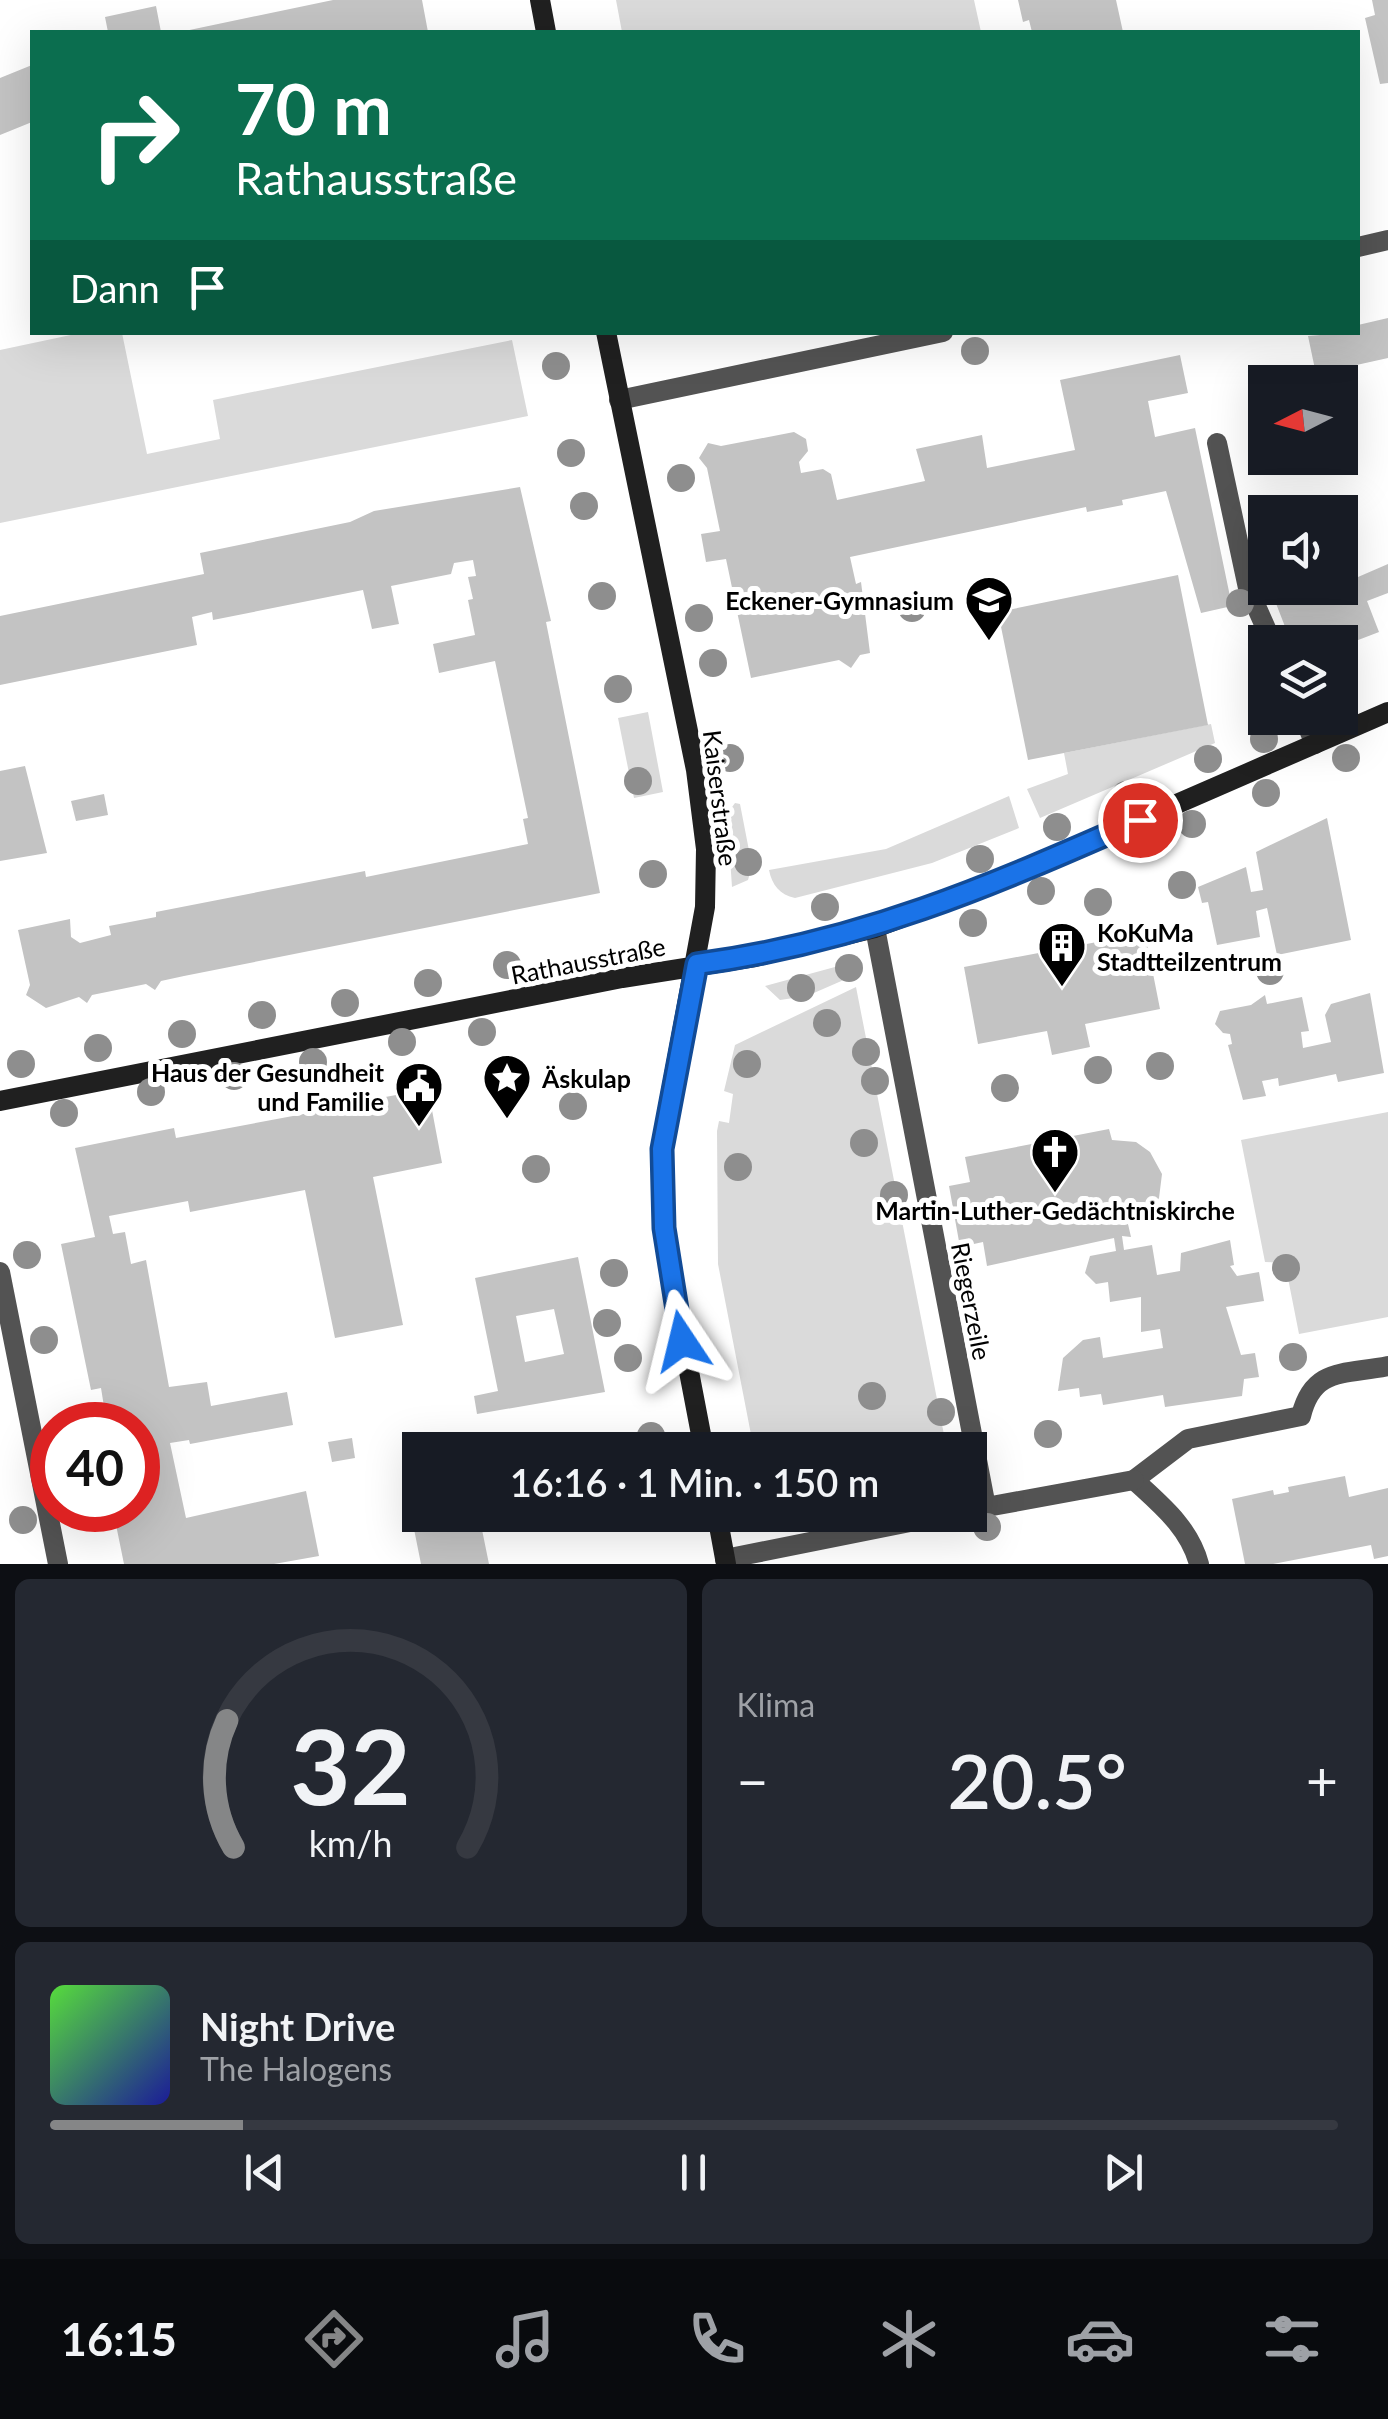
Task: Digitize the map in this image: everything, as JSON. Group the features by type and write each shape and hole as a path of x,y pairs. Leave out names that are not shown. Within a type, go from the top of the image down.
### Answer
{"main road":[{"path":"540,0 546,30"},
{"name":"Kaiserstraße","path":"607,335 702,807 706,882 697,964 670,1094 661,1173 668,1267 700,1432"},
{"name":"Rathausstraße","path":"0,1102 697,964 771,953 875,928 1000,882 1388,712"},
{"path":"720,1532 726,1562"}],"street":[{"path":"1360,246 1388,240"},
{"path":"620,400 929,335"},
{"path":"1217,443 1248,588 1264,625"},
{"path":"1311,735 1315,744"},
{"name":"Riegerzeile","path":"875,928 965,1432"},
{"path":"0,1272 58,1564"},
{"path":"1199,1564 1194,1545 1176,1520 1134,1480 1188,1439 1301,1416 1307,1392 1315,1382 1388,1366"},
{"name":"Riegerzeile","path":"987,1506 1134,1480"},
{"path":"726,1562 866,1532"}],"shaded area":[{"path":"616,0 974,0 981,30 622,30"},
{"path":"71,335 122,335 147,454 220,439 213,400 512,340 528,416 0,523 0,350"},
{"path":"648,712 663,792 634,798 618,718"},
{"path":"1211,724 1215,743 1040,818 1027,789 1068,774 1064,753"},
{"path":"1009,796 1019,828 932,863 795,898 781,892 770,875 769,870 886,849"},
{"path":"735,803 740,804 752,866 748,880 732,887 727,814"},
{"path":"857,961 862,972 807,996 780,1000 765,986"},
{"path":"856,987 943,1432 751,1432 718,1264 717,1131 719,1121 729,1123 733,1094 724,1091 735,1045"},
{"path":"1388,1112 1388,1317 1299,1334 1285,1263 1265,1262 1241,1140"}],"building":[{"path":"333,0 422,0 428,30 190,30"},
{"path":"1018,0 1116,0 1123,30 1032,30 1029,20 1023,22"},
{"path":"1372,0 1388,0 1388,83 1380,84 1365,18 1375,15"},
{"path":"156,6 161,30 108,30 105,17"},
{"path":"30,66 30,123 0,135 0,78"},
{"path":"1388,318 1388,358 1356,365 1314,365 1308,336 1360,335 1360,325"},
{"path":"1180,355 1188,393 1148,401 1155,437 1195,428 1232,606 1201,613 1166,491 1122,500 1123,505 1087,512 1086,507 850,557 856,584 861,582 870,653 860,655 851,668 839,660 751,678 726,559 706,562 701,534 720,531 707,468 699,458 708,443 721,446 794,432 806,439 808,451 799,462 801,473 823,469 831,474 837,500 925,481 916,449 982,435 987,468 1075,450 1060,380"},
{"path":"520,487 551,621 546,622 600,893 161,981 155,990 146,984 92,995 87,1003 79,997 46,1008 26,995 30,985 18,930 70,919 71,937 80,943 111,935 109,926 156,917 156,912 365,871 366,877 528,844 523,819 528,818 495,661 439,673 433,644 475,635 468,600 473,599 468,577 476,576 473,560 454,563 451,574 391,586 399,624 372,629 363,590 213,620 212,612 192,617 197,645 0,685 0,616 204,574 200,553 350,522 374,511"},
{"path":"1388,564 1388,593 1367,601 1379,632 1358,640 1358,625 1284,625 1277,605 1358,605 1358,577"},
{"path":"1178,575 1208,725 1028,760 998,612"},
{"path":"25,766 47,853 0,861 0,771"},
{"path":"104,794 108,815 76,821 71,801"},
{"path":"1327,818 1351,940 1277,955 1267,908 1256,911 1260,937 1217,945 1208,902 1202,903 1198,887 1246,867 1251,892 1263,890 1256,852"},
{"name":"KoKuMa Stadtteilzentrum","path":"1145,933 1160,1009 1085,1024 1090,1047 1052,1055 1047,1031 978,1044 964,967"},
{"path":"1370,993 1384,1073 1338,1082 1336,1074 1279,1086 1278,1078 1262,1081 1266,1096 1243,1100 1228,1045 1232,1044 1230,1034 1223,1033 1215,1024 1220,1011 1251,1005 1265,995 1267,1004 1302,997 1309,1031 1301,1032 1303,1048 1331,1042 1325,1015 1331,1004"},
{"path":"428,1089 442,1163 373,1177 403,1325 335,1338 305,1190 190,1212 188,1201 109,1216 113,1234 125,1232 131,1264 146,1260 169,1387 207,1382 211,1406 287,1392 293,1425 190,1444 189,1440 170,1443 186,1518 306,1491 319,1556 274,1564 124,1564 117,1532 160,1532 160,1402 103,1402 101,1388 91,1390 61,1244 95,1237 75,1148 174,1128 176,1138 325,1110 323,1099 347,1094 348,1104"},
{"path":"1109,1129 1112,1140 1136,1142 1150,1152 1162,1174 1159,1198 1150,1212 1128,1224 1131,1237 1122,1236 1124,1250 1152,1245 1157,1275 1180,1271 1181,1253 1230,1240 1234,1265 1230,1266 1237,1276 1259,1272 1264,1301 1226,1307 1241,1355 1255,1353 1259,1377 1244,1379 1242,1396 1165,1407 1163,1395 1103,1405 1101,1394 1080,1397 1079,1388 1058,1391 1063,1358 1083,1340 1100,1337 1103,1358 1163,1348 1160,1329 1141,1332 1141,1297 1110,1302 1108,1282 1096,1284 1085,1273 1090,1256 1116,1251 1114,1238 987,1266 983,1242 960,1247 949,1186 970,1182 965,1157"},
{"path":"578,1257 605,1392 477,1414 474,1396 498,1391 475,1278","holes":["554,1309 564,1354 525,1362 516,1316"]},
{"path":"352,1438 355,1458 332,1462 328,1442"},
{"path":"1345,1476 1349,1497 1388,1488 1388,1556 1374,1559 1371,1545 1273,1564 1245,1564 1232,1499 1273,1490 1274,1495 1289,1492 1288,1487"},
{"path":"415,1532 482,1532 489,1564 421,1564"}],"place":[{"name":"Eckener-Gymnasium","path":"989,642"},
{"name":"KoKuMa Stadtteilzentrum","path":"1062,988"},
{"name":"Äskulap","path":"507,1120"},
{"name":"Haus der Gesundheit und Familie","path":"419,1128"},
{"name":"Martin-Luther-Gedächtniskirche","path":"1055,1194"}],"route":[{"path":"682,1341 668,1267 661,1173 674,1076 697,964 788,950 875,928 1000,882 1140,820"}]}
